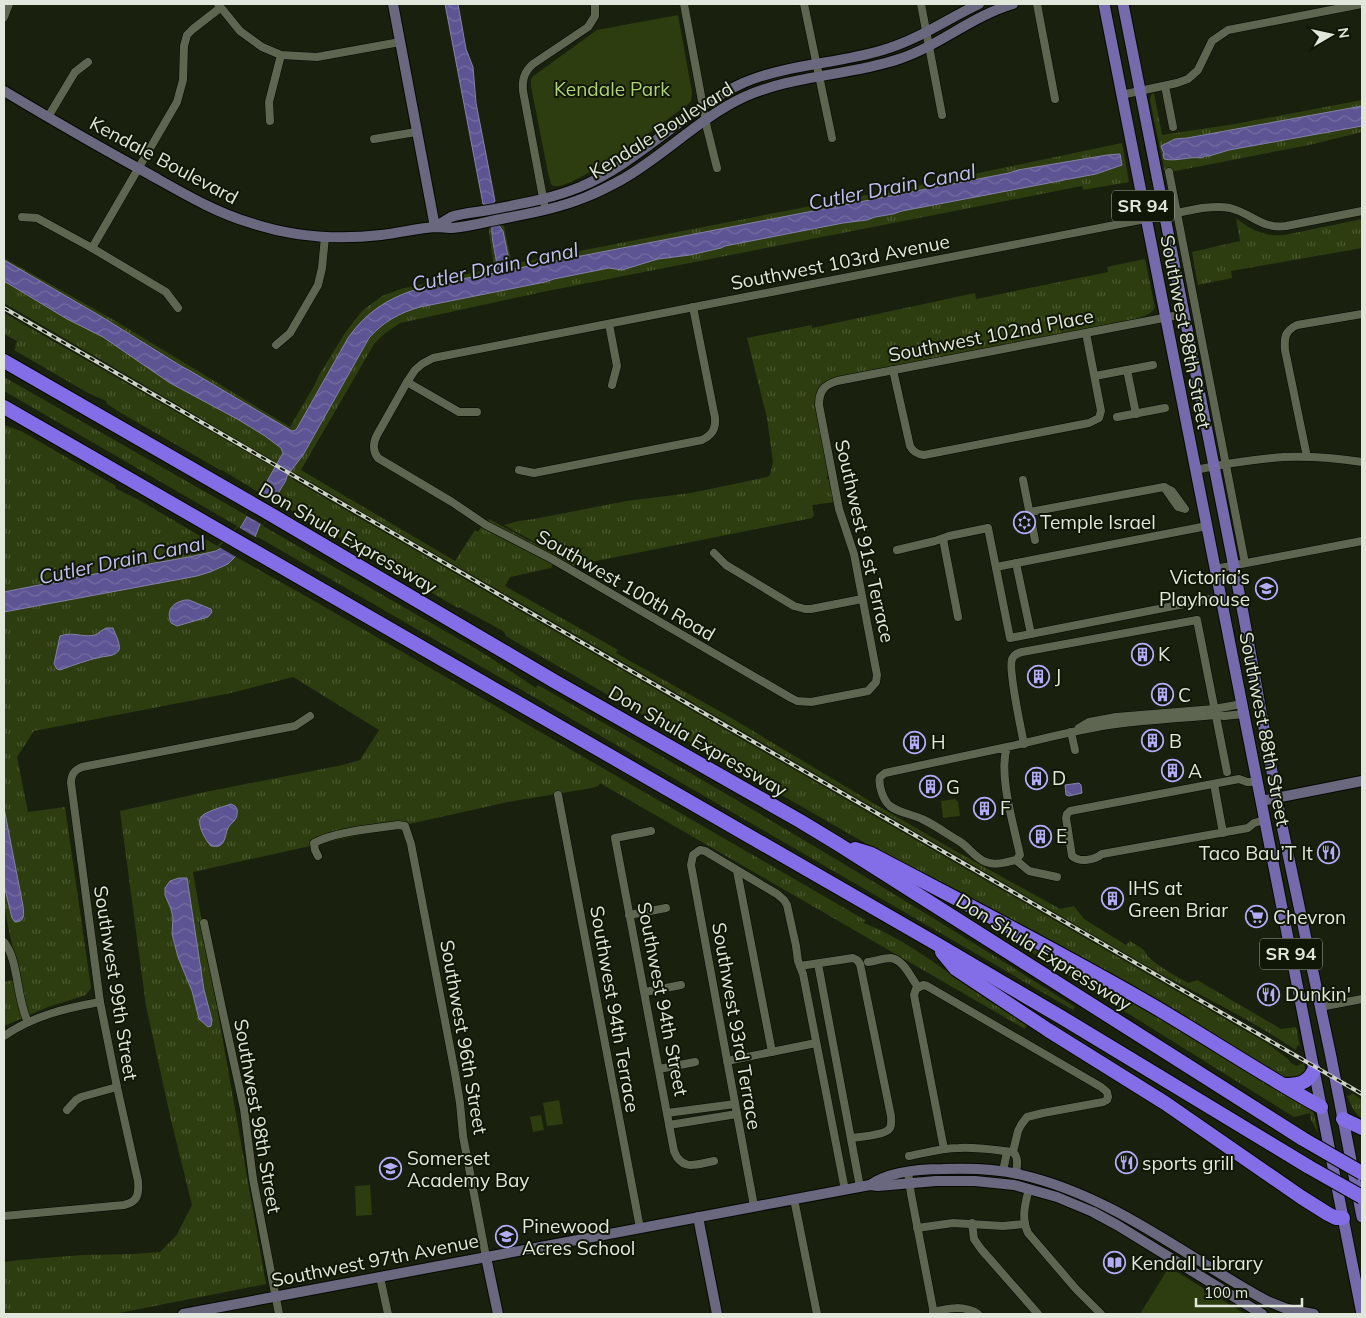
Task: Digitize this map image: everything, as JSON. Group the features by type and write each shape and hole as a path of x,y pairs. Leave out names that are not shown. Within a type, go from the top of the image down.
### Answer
{"highway":[{"name":"Don Shula Expressway","path":"4,360 554,681 792,816 1303,1139 1362,1173"},
{"path":"4,407 935,943 1061,1017 1361,1200"},
{"path":"838,844 871,854 1025,934 1148,1002 1321,1107"},
{"path":"935,943 956,969 1048,1030 1165,1103 1301,1197 1328,1214 1336,1218 1343,1218"},
{"path":"1284,1085 1300,1084 1312,1076 1314,1070"},
{"path":"1343,1118 1362,1128"}],"main road":[{"name":"Southwest 88th Street","path":"1104,4 1195,470 1194,509 1206,526 1215,569 1362,1314"},
{"name":"Southwest 88th Street","path":"1123,4 1140,92 1171,214 1184,314 1220,465 1239,564 1277,798 1361,1200 1362,1217"},
{"path":"1294,970 1308,974 1315,982"},
{"path":"1321,1107 1343,1118"},
{"path":"1343,1218 1352,1214 1361,1200"}],"street":[{"path":"4,17 9,4"},
{"path":"393,4 435,227"},
{"path":"544,205 524,91 524,78 532,64 588,27 595,16 595,4"},
{"path":"684,4 713,157 717,168"},
{"path":"804,4 832,138"},
{"path":"920,4 942,115"},
{"name":"Kendale Boulevard","path":"544,205 554,197 583,186 606,174 720,96 754,79 776,72 881,51 900,45 979,4"},
{"name":"Kendale Boulevard","path":"4,91 189,197 232,217 284,232 325,237 358,237 435,227 452,217 544,205 589,196 642,167 723,108 747,96 773,86 873,67 902,58 929,46 974,20 1003,6 1013,4"},
{"path":"1037,4 1055,99"},
{"path":"1122,95 1184,81 1198,70 1212,40 1228,30 1362,4"},
{"path":"92,248 139,169 180,94 183,80 184,46 187,35 219,6 240,31 262,46 281,55 317,57 400,42"},
{"path":"270,121 269,102 281,55"},
{"path":"48,116 75,72 88,62"},
{"path":"1165,86 1173,127"},
{"path":"374,139 416,132"},
{"name":"Southwest 88th Street","path":"1169,172 1171,214 1220,465"},
{"name":"Southwest 103rd Avenue","path":"374,451 374,440 407,382 418,367 433,358 1202,208 1228,208 1274,227 1362,212"},
{"path":"22,217 37,218 92,248 166,292 178,308"},
{"path":"276,345 290,333 318,285 322,268 325,237"},
{"path":"519,470 534,472 693,442 704,439 713,432 715,418 693,307"},
{"name":"Southwest 102nd Place","path":"819,405 820,394 829,384 1184,314"},
{"path":"1307,457 1284,342 1285,336 1288,331 1297,325 1362,316"},
{"path":"609,324 617,366 612,385"},
{"path":"893,370 910,446 916,453 924,455 1089,423 1099,418 1101,411 1086,333"},
{"path":"1095,376 1153,365"},
{"path":"1128,370 1136,414"},
{"path":"407,382 459,412 477,412"},
{"name":"Southwest 91st Terrace","path":"819,405 839,509 852,549 877,672 874,685"},
{"path":"1117,418 1166,408"},
{"name":"Southwest 100th Road","path":"374,451 378,458 452,502 486,525 552,559 791,698 801,702 816,701 865,692 874,685"},
{"path":"1195,470 1272,458 1307,457 1362,462"},
{"path":"1024,480 1035,540"},
{"path":"1030,512 1164,486 1178,507 1194,509"},
{"path":"996,567 1206,526"},
{"path":"897,550 988,528 1010,638 1220,597"},
{"path":"943,538 958,617"},
{"path":"1215,569 1362,541"},
{"path":"714,553 726,565 804,610 862,599"},
{"path":"1016,563 1030,634"},
{"path":"1024,744 1013,684 1012,661 1015,655 1022,652 1197,620 1226,772"},
{"path":"1007,747 1004,755 1004,782 1020,855 1016,860 994,864 984,862 964,844 921,818 891,807 879,782 880,777 885,773 1073,732 1117,724 1243,709"},
{"name":"Southwest 99th Street","path":"4,1216 128,1204 136,1199 138,1195 138,1187 100,1002 70,783 73,772 82,767 295,726 310,716"},
{"path":"1073,732 1075,750"},
{"path":"1257,782 1247,782 1239,779 1068,812 1066,819 1072,856 1077,860 1097,858 1102,854 1248,828 1254,823 1265,820"},
{"path":"1261,801 1362,781"},
{"path":"1214,784 1223,832"},
{"name":"Southwest 94th Terrace","path":"558,795 640,1228"},
{"name":"Southwest 96th Street","path":"318,856 314,843 320,840 348,833 398,825 405,826 411,844 455,1073 463,1136 498,1314"},
{"name":"Southwest 94th Street","path":"651,831 615,838 674,1151 683,1164 692,1165 714,1161"},
{"name":"Southwest 93rd Terrace","path":"737,871 705,851 695,852 692,857 691,865 754,1206"},
{"path":"1016,860 1028,871 1057,877"},
{"path":"737,871 778,894 788,907 797,957 803,966 845,1190"},
{"path":"737,871 772,1052"},
{"path":"629,915 666,908"},
{"name":"Southwest 98th Street","path":"204,923 244,1109 253,1178 279,1314"},
{"path":"5,944 11,953 22,1008 28,1022"},
{"path":"803,966 850,958 859,961 891,1121 890,1128 885,1132 852,1138"},
{"path":"868,962 889,958 896,960 903,965 918,987"},
{"path":"818,964 852,1138 865,1186"},
{"path":"644,992 680,985"},
{"path":"944,1149 914,995 918,987 922,985 927,986 1107,1092 1107,1100 1103,1102 1027,1117 1018,1131 1004,1171"},
{"path":"1320,1007 1362,999"},
{"path":"4,1036 28,1022 51,1013 100,1002"},
{"path":"727,1061 816,1043"},
{"path":"659,1069 695,1062"},
{"path":"66,1110 76,1100 84,1096 117,1087"},
{"path":"667,1113 735,1104"},
{"path":"670,1125 737,1114"},
{"path":"909,1156 944,1149 970,1148 1010,1152 1016,1155 1016,1173"},
{"name":"Southwest 97th Avenue","path":"865,1186 877,1180 908,1172 933,1169 1004,1171 1032,1177 1081,1193 1123,1214 1267,1301 1314,1314"},
{"path":"908,1172 934,1313 959,1308 978,1314"},
{"path":"1032,1177 1024,1210 1025,1224 1030,1236 1076,1289 1101,1314"},
{"name":"Southwest 97th Avenue","path":"183,1314 865,1186 943,1180 1000,1183 1029,1189 1070,1202 1117,1225 1262,1314"},
{"path":"794,1199 817,1314"},
{"path":"1117,1225 1123,1214"},
{"path":"698,1217 717,1314"},
{"path":"917,1228 946,1223 1003,1226 1025,1224"},
{"path":"972,1223 974,1239 981,1249 1038,1314"},
{"path":"380,1277 388,1314"},
{"path":"1262,1314 1267,1301"},
{"path":"1355,1314 1362,1314"}],"green space":[{"name":"Kendale Park","path":"678,15 692,92 691,101 642,138 600,166 565,184 552,185 531,86 532,77 597,30"},
{"path":"1154,93 1162,135 1235,124 1362,100 1362,106 1172,141 1165,143 1164,154 1209,156 1229,150 1362,126 1362,132 1309,145 1165,173 1150,100 1151,95"},
{"path":"1122,143 1129,182 1083,190 1082,186 542,292 400,323 374,344 301,470 455,561 475,530 478,532 482,526 553,564 551,568 510,577 505,586 618,650 616,653 728,716 959,853 1060,909 1074,906 1084,919 1126,945 1130,941 1144,950 1151,959 1170,973 1188,983 1197,980 1281,1029 1296,1027 1300,1047 1298,1045 1296,1050 1280,1039 1161,974 295,473 292,479 1268,1044 1296,1066 1304,1063 1306,1075 1291,1082 912,870 509,638 503,631 458,608 393,570 394,567 378,560 277,502 263,526 483,653 536,688 538,685 674,763 942,924 1075,1007 1073,1010 258,537 238,558 865,920 864,923 903,942 1027,1025 1025,1029 600,783 592,788 508,802 193,872 266,1284 114,1314 4,1314 4,1262 83,1255 160,1252 176,1236 192,1205 146,1006 120,811 360,760 379,730 293,677 231,693 34,731 17,757 28,812 65,807 91,988 86,995 48,1007 4,1026 4,982 19,979 4,906 4,425 21,431 116,486 115,488 217,546 237,526 4,391 4,377 244,514 258,492 121,413 107,404 106,401 88,393 14,350 17,341 4,334 4,313 271,466 274,461 4,303 4,281 67,319 103,337 170,383 239,420 281,448 282,455 239,530 219,550 204,554 228,564 255,537 287,476 303,455 369,338 386,323 405,312 420,307 609,268 622,270 658,259 690,255 725,246 867,220 902,211 1023,187 1066,181 1096,174 1122,165 1120,154 1018,170 514,269 509,261 503,235 498,224 504,226 512,264 940,181"},
{"path":"1236,218 1259,232 1271,235 1285,235 1362,219 1362,248 1231,271 1232,278 1198,285 1192,252 1240,241"},
{"path":"492,225 491,235 496,273 411,290 357,327 340,352 296,430 292,431 4,260 4,258 112,319 290,427 345,333 362,311 382,296 401,289 494,268 489,233 489,228"},
{"path":"1145,259 1155,308 1145,316 833,379 821,385 816,396 816,405 830,476 827,476 827,479 830,479 835,502 812,505 814,515 812,518 576,565 504,525 626,501 691,493 770,475 773,462 767,418 747,338 812,325 812,328 975,293 976,299 1108,272 1107,267"},
{"path":"489,519 575,565 572,568 488,523"},
{"path":"955,799 958,802 960,816 943,818 941,801"},
{"path":"945,897 980,913 1312,1106 1318,1133 1311,1120 1310,1113 1294,1117"},
{"path":"1352,1093 1362,1100 1362,1119 1347,1096"},
{"path":"559,1100 563,1124 547,1126 543,1103"},
{"path":"541,1115 544,1130 533,1132 530,1117"},
{"path":"370,1185 372,1215 356,1216 355,1186"},
{"path":"1169,1267 1245,1314 1140,1314"}],"water":[{"path":"445,4 458,4 466,49 473,67 476,103 495,201 492,205 487,206 483,204"},
{"path":"1362,106 1362,126 1229,150 1201,158 1164,159 1161,146 1175,139"},
{"path":"1120,154 1122,165 1096,174 902,211 867,220 725,246 690,255 658,259 622,270 609,268 420,307 405,312 386,323 369,338 303,455 287,476 260,524 255,537 228,564 197,576 4,612 4,592 216,551 239,530 283,453 281,448 265,436 170,383 103,337 67,319 4,281 4,260 292,431 296,430 348,338 362,321 378,307 395,297 414,290 453,280 496,273 492,225 498,224 503,231 510,265 514,269 1018,170"},
{"path":"185,600 211,609 212,612 208,617 177,626 171,623 169,614 174,605"},
{"path":"106,628 113,628 118,639 118,652 60,670 57,669 54,664 60,636 69,634 95,635"},
{"path":"1079,783 1082,793 1066,795 1065,785"},
{"path":"231,804 237,810 236,818 228,828 223,843 218,846 211,846 201,828 201,817 210,811"},
{"path":"4,808 24,912 21,921 18,922 15,922 12,918 4,885"},
{"path":"187,878 204,990 212,1020 211,1026 208,1027 199,1019 192,991 178,957 172,934 173,918 165,895 165,888 170,881"}],"pier":[{"path":"259,492 276,502 263,525 245,515"},
{"path":"238,527 257,538 238,558 219,547"}],"railway":[{"path":"4,308 1362,1094"}],"place":[{"name":"Temple Israel","path":"1024,522"},
{"name":"Victoria’s Playhouse","path":"1266,588"},
{"name":"K","path":"1142,654"},
{"name":"J","path":"1039,676"},
{"name":"C","path":"1162,695"},
{"name":"B","path":"1153,741"},
{"name":"H","path":"915,742"},
{"name":"A","path":"1172,771"},
{"name":"D","path":"1036,778"},
{"name":"G","path":"930,787"},
{"name":"F","path":"984,808"},
{"name":"E","path":"1040,836"},
{"name":"Taco Bau’T It","path":"1329,853"},
{"name":"IHS at Green Briar","path":"1112,899"},
{"name":"Chevron","path":"1257,917"},
{"name":"Dunkin'","path":"1269,994"},
{"name":"sports grill","path":"1126,1163"},
{"name":"Somerset Academy Bay","path":"391,1169"},
{"name":"Pinewood Acres School","path":"506,1237"},
{"name":"Kendall Library","path":"1115,1263"}],"water label":[{"name":"Cutler Drain Canal","path":"892,187"},
{"name":"Cutler Drain Canal","path":"495,267"},
{"name":"Cutler Drain Canal","path":"122,560"}]}
